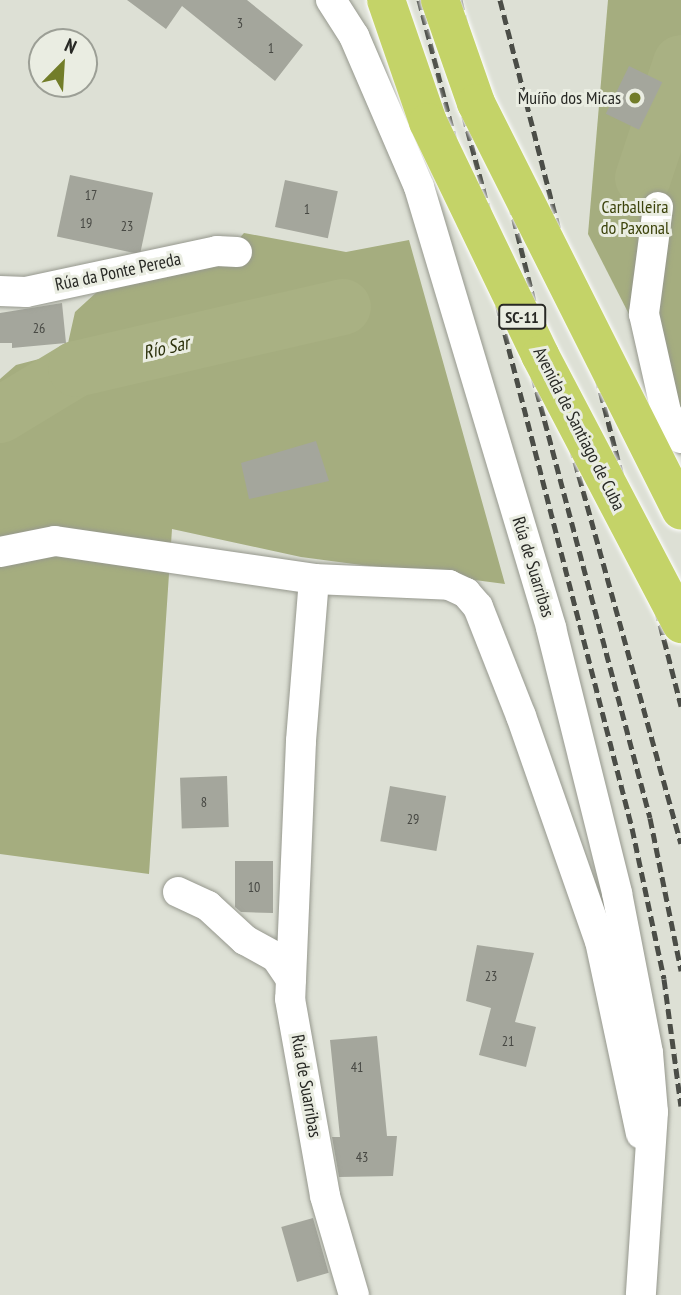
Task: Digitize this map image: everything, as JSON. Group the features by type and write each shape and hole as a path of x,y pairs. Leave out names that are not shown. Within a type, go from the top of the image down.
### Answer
{"highway":[{"name":"Avenida de Santiago de Cuba","path":"386,0 428,122 540,355 681,624"},
{"path":"440,0 476,103 681,510"}],"street":[{"name":"Rúa de Suarribas","path":"331,0 354,36 419,187 551,628 617,892 645,1040 653,1111 641,1295"},
{"path":"658,206 644,314 666,412 681,438"},
{"name":"Rúa da Ponte Pereda","path":"0,291 26,292 217,251 237,252"},
{"name":"Rúa de Suarribas","path":"0,552 55,541 314,579 449,585 466,593 478,607 600,941 636,1125 651,1157"},
{"name":"Rúa de Suarribas","path":"314,579 301,741 290,999 325,1196 354,1295"},
{"path":"178,892 208,906 246,940 276,957 291,979"}],"green space":[{"name":"Carballeira do Paxonal","path":"608,0 681,0 681,416 588,234"},
{"path":"244,233 346,252 409,240 505,584 301,557 172,529 149,874 0,854 0,379 16,365 66,352 75,312 99,290 217,263"}],"building":[{"path":"127,0 247,0 303,45 275,81 182,6 166,29"},
{"name":"Muíño dos Micas","path":"629,66 662,82 639,130 606,114"},
{"path":"70,175 153,193 140,254 57,237"},
{"path":"285,180 338,191 328,238 275,227"},
{"path":"62,303 66,343 12,348 12,343 0,343 0,313"},
{"path":"316,441 329,481 249,499 241,463"},
{"path":"227,776 229,827 182,829 180,778"},
{"path":"390,786 446,796 436,851 380,841"},
{"path":"235,861 273,861 273,913 241,912 235,907"},
{"path":"477,945 534,953 515,1022 536,1027 526,1067 479,1055 491,1008 466,1001"},
{"path":"377,1036 387,1136 397,1136 393,1176 339,1177 332,1137 340,1137 330,1040"},
{"path":"313,1218 329,1273 297,1282 281,1227"}],"waterway":[{"name":"Río Sar","path":"643,178 681,63"},
{"name":"Río Sar","path":"0,415 76,369 343,307"}],"railway":[{"path":"419,0 632,828 664,979 681,1106"},
{"path":"433,0 650,818 681,971"},
{"path":"460,0 559,404 681,843"},
{"path":"500,0 681,706"}],"place":[{"name":"Muíño dos Micas","path":"635,98"}]}
